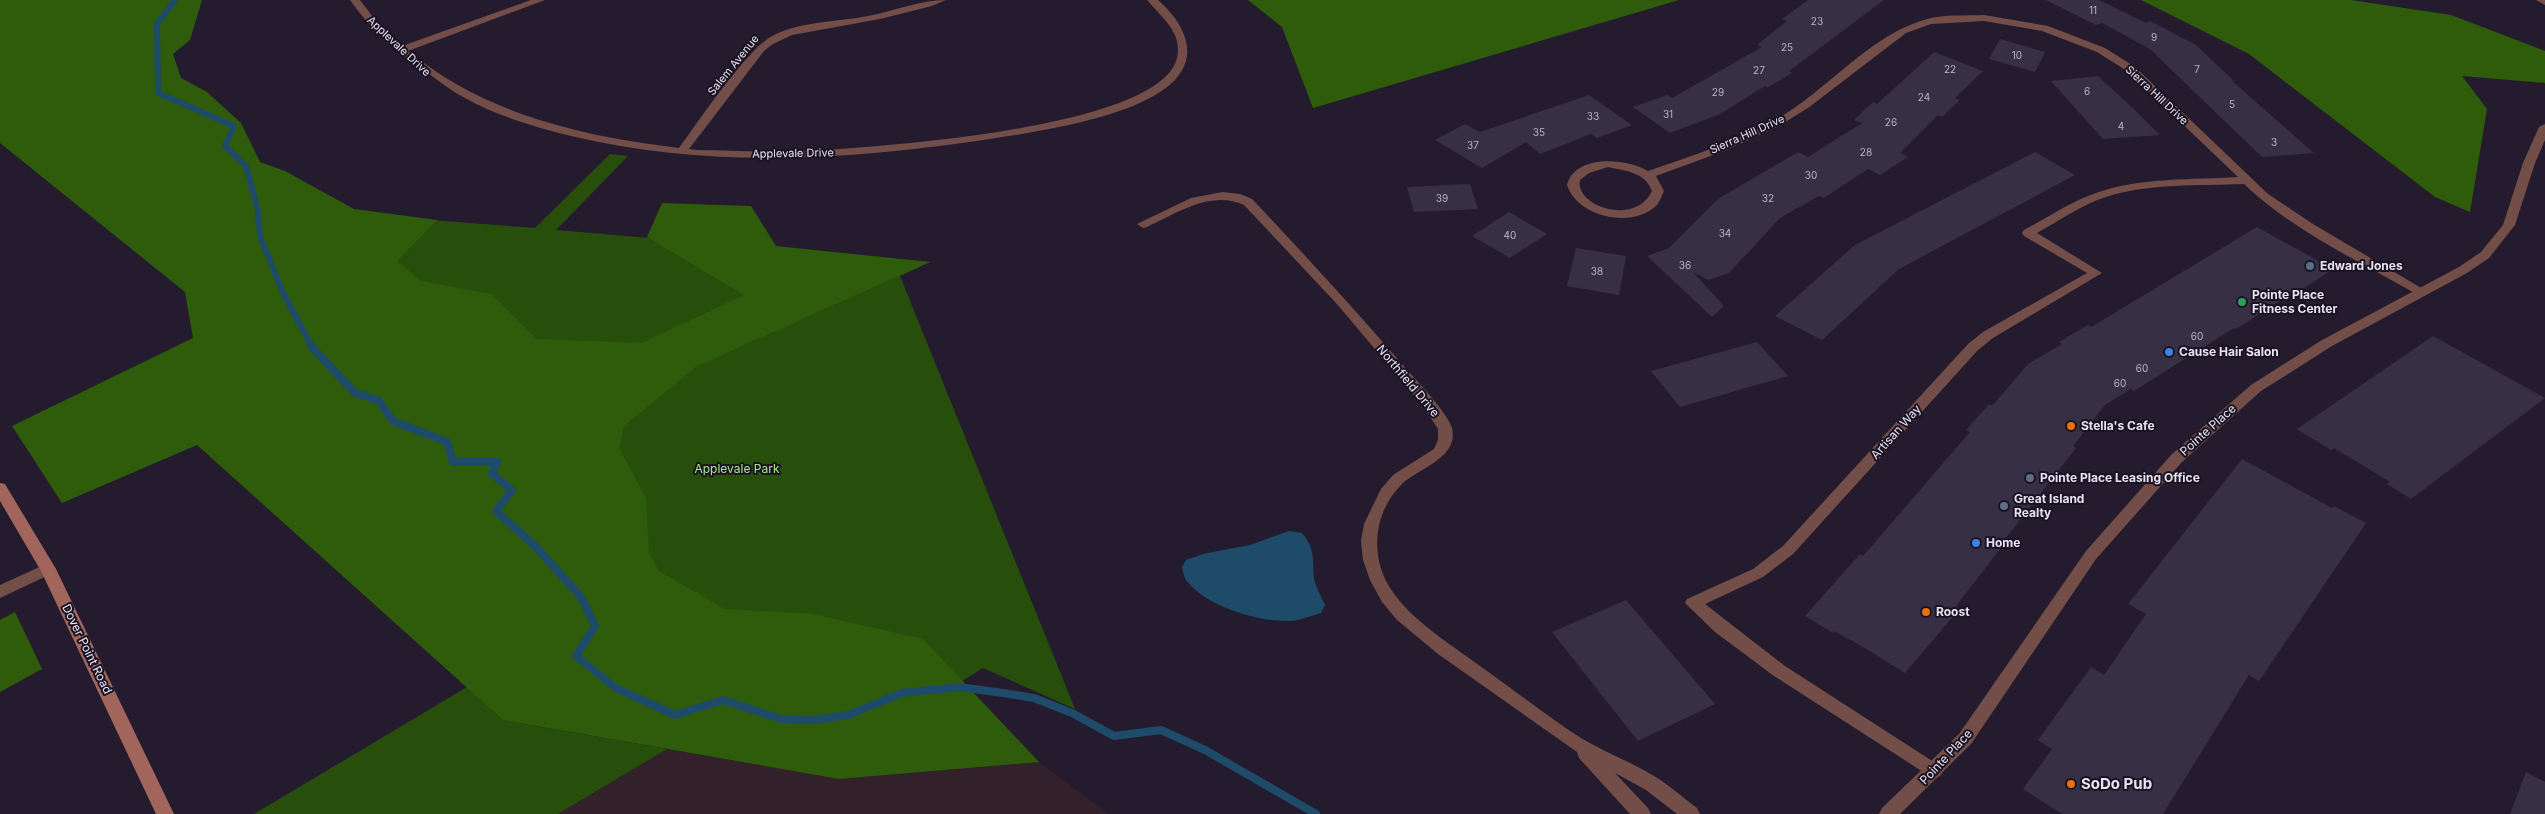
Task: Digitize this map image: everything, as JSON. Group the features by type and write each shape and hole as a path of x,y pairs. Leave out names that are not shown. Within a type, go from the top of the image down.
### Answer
{"main road":[{"name":"Dover Point Road","path":"0,488 7,496 48,569 165,814"}],"street":[{"name":"Applevale Drive","path":"355,0 373,25 433,77 459,93 519,120 597,140 682,151 805,154 920,146 1027,130 1115,108 1158,89 1181,64 1184,51 1183,39 1168,15 1152,0"},
{"path":"401,50 540,0"},
{"name":"Salem Avenue","path":"682,151 760,49 773,38 797,30 888,14 941,0"},
{"path":"2541,0 2545,2"},
{"name":"Sierra Hill Drive","path":"1648,175 1766,128 1788,117 1817,98 1902,31 1930,21 1964,18 2004,20 2044,28 2101,50 2131,69 2246,180 2278,206 2309,227 2422,292"},
{"name":"Pointe Place","path":"1888,814 1965,739 2091,555 2177,458 2256,388 2327,343 2463,270 2484,256 2509,225 2529,163 2545,127"},
{"path":"1622,165 1648,175 1656,183 1659,192 1657,200 1650,207 1640,212 1614,213 1600,210 1588,205 1575,190 1574,182 1577,175 1594,166 1622,165"},
{"name":"Artisan Way","path":"1934,771 1742,646 1693,603 1758,573 1780,556 1821,515 1973,347 1988,335 2096,273 2028,232 2110,192 2134,188 2246,180"},
{"name":"Northfield Drive","path":"1143,224 1211,196 1238,196 1248,202 1340,300 1428,403 1445,428 1445,440 1439,452 1398,479 1379,505 1371,524 1369,541 1371,560 1378,580 1388,598 1403,615 1444,649 1575,743 1652,784 1691,814"},
{"path":"0,592 48,569"},
{"name":"Northfield Drive","path":"1575,743 1642,814"}],"shaded area":[{"path":"667,749 839,779 1039,762 1109,814 558,814"}],"green space":[{"path":"0,0 202,0 190,40 173,54 181,78 207,92 241,123 260,162 285,171 354,209 437,220 397,261 421,281 491,294 536,339 642,343 744,295 647,237 662,203 751,206 776,246 930,262 697,366 624,426 619,448 646,498 649,553 659,571 725,609 813,614 923,639 1039,762 839,779 503,720 197,445 62,503 12,426 193,338 185,292 0,143"},
{"path":"1248,0 1679,0 1313,108 1282,27"},
{"path":"2141,0 2351,0 2451,15 2545,51 2545,83 2462,76 2487,109 2470,212 2435,197 2249,54"},
{"name":"Applevale Park","path":"610,154 628,156 556,230 930,262 900,276 1075,709 983,668 852,750 657,690 350,214 535,228"},
{"path":"15,612 42,669 0,692 0,620"},
{"path":"467,687 503,720 667,749 558,814 254,814"}],"water":[{"path":"1289,531 1302,533 1310,544 1315,581 1325,605 1321,613 1298,620 1285,621 1255,617 1223,607 1208,599 1196,591 1185,578 1182,567 1186,560 1203,554 1250,545"}],"building":[{"path":"1808,0 1884,0 1789,71 1792,73 1768,87 1765,86 1720,114 1670,133 1633,107 1667,95 1672,98 1762,47 1757,45 1787,21 1782,19"},
{"path":"2046,0 2099,0 2146,23 2150,21 2196,45 2234,81 2232,81 2314,153 2262,157 2150,49 2102,23 2096,25"},
{"path":"2000,39 2045,52 2035,72 1989,59"},
{"path":"1934,52 1983,71 1955,98 1960,100 1942,117 1938,115 1900,153 1908,157 1880,175 1868,169 1824,198 1819,196 1780,218 1729,273 1708,280 1693,272 1724,306 1712,317 1647,256 1669,248 1718,199 1798,152 1808,157 1862,123 1854,120 1873,102 1877,104"},
{"path":"2098,76 2160,135 2103,139 2051,81"},
{"path":"1589,95 1632,125 1597,138 1591,134 1540,154 1526,142 1482,168 1435,140 1465,124 1480,132"},
{"path":"2035,152 2075,175 1899,269 1822,340 1775,316 1855,245"},
{"path":"1470,184 1478,209 1414,212 1407,187"},
{"path":"1509,212 1547,234 1510,258 1472,236"},
{"path":"2257,227 2333,269 2285,301 2283,299 2134,391 2131,389 2105,405 2073,446 2076,448 1998,548 2000,549 1956,606 1958,608 1954,612 1956,613 1905,673 1863,647 1834,631 1833,633 1805,616 1860,554 1863,556 1970,432 1966,430 1989,404 1992,406 2028,364 2062,344 2059,342 2088,325 2091,327"},
{"path":"1576,248 1626,256 1619,295 1567,286"},
{"path":"2433,336 2545,398 2411,499 2387,484 2390,482 2334,448 2331,450 2297,429"},
{"path":"1757,342 1788,376 1680,407 1651,371"},
{"path":"2242,459 2332,508 2334,506 2366,523 2259,681 2249,675 2163,814 2062,814 2023,789 2052,749 2038,740 2091,667 2104,675 2146,614 2128,604"},
{"path":"1626,600 1715,704 1638,741 1552,632"},
{"path":"2526,772 2545,782 2545,814 2510,814"}],"waterway":[{"path":"175,0 157,24 158,93 234,126 225,146 246,166 258,211 260,236 283,293 312,347"},
{"path":"311,346 355,393 378,400 393,421 447,442 453,462 497,462 492,474 512,490 496,511 535,546 581,597 595,626 576,656 616,688 675,715 723,700 781,719 815,720 848,715 902,693 959,687 1034,698 1072,713 1114,736 1161,730 1205,750 1316,814"}],"place":[{"name":"Edward Jones","path":"2310,266"},
{"name":"Pointe Place Fitness Center","path":"2242,302"},
{"name":"Cause Hair Salon","path":"2169,352"},
{"name":"Stella's Cafe","path":"2071,426"},
{"name":"Pointe Place Leasing Office","path":"2030,478"},
{"name":"Great Island Realty","path":"2004,506"},
{"name":"Home","path":"1976,543"},
{"name":"Roost","path":"1926,612"},
{"name":"SoDo Pub","path":"2071,784"}]}
